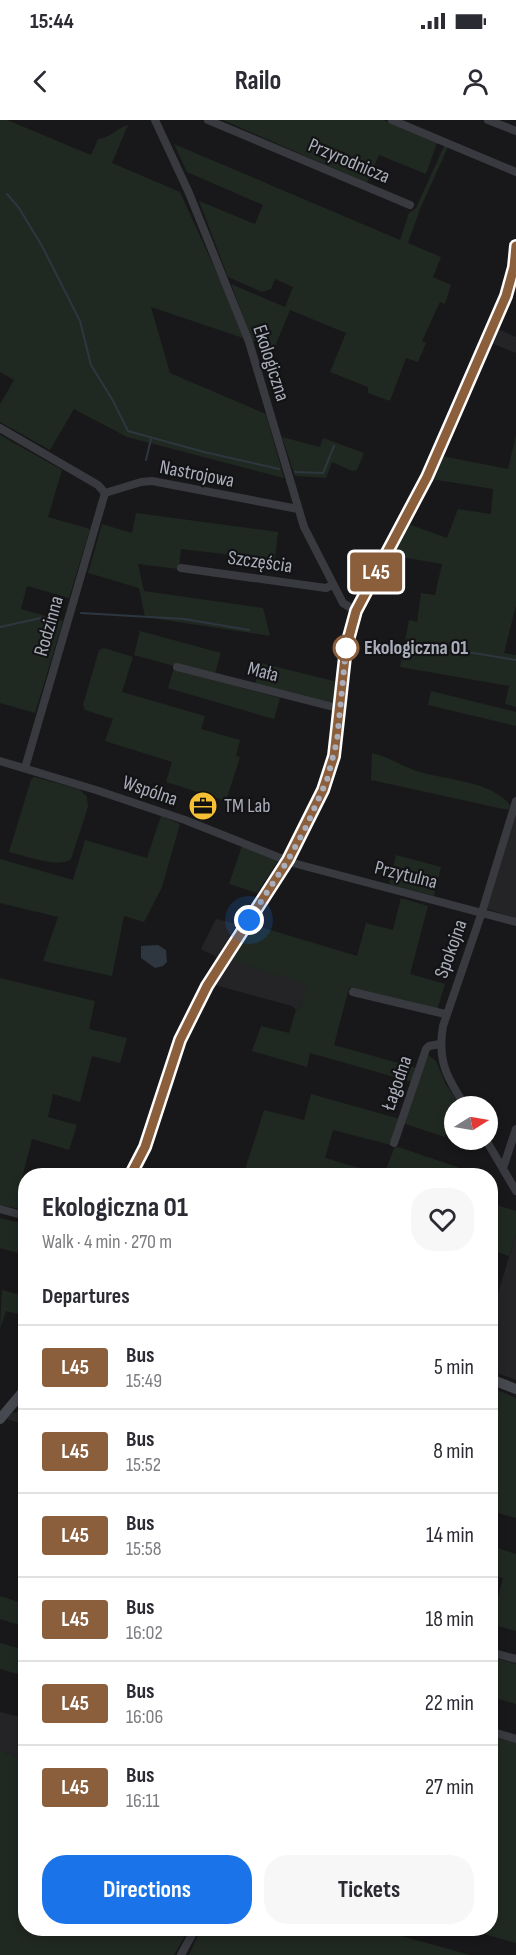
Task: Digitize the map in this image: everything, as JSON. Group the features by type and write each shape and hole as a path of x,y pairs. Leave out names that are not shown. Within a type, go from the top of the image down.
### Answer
{"street":[{"name":"Ekologiczna","path":"155,120 189,193 249,342 304,527 343,603 356,611"},
{"name":"Przyrodnicza","path":"208,120 411,205"},
{"path":"392,120 516,172"},
{"path":"488,120 516,131"},
{"path":"134,1168 145,1147 184,1031 207,986 288,860 327,780 334,756 341,709 346,648 356,611 427,477 501,308 514,267 516,247"},
{"path":"0,428 98,485 105,493"},
{"name":"Nastrojowa","path":"105,493 152,481 298,509"},
{"name":"Rodzinna","path":"25,768 105,493"},
{"name":"Szczęścia","path":"181,568 326,588 333,585"},
{"name":"Mała","path":"177,668 341,709"},
{"name":"Wspólna","path":"0,761 185,820 288,860"},
{"name":"Spokojna","path":"460,1096 446,1073 440,1044 446,1014 482,912 516,801"},
{"name":"Przytulna","path":"288,860 516,922"},
{"path":"353,992 446,1014"},
{"name":"Łagodna","path":"394,1143 426,1049 429,1046 440,1044"},
{"path":"503,1167 516,1129"},
{"path":"492,1150 516,1191"},
{"path":"0,1209 18,1214"},
{"path":"498,1383 516,1389"},
{"path":"0,1419 18,1398"},
{"path":"498,1654 516,1659"},
{"path":"498,1733 516,1739"},
{"path":"181,1955 191,1936"}],"shaded area":[{"path":"0,120 7,120 91,155 98,139 128,125 112,163 180,192 220,280 243,338 151,307 170,373 266,414 284,478 127,437 74,409 50,450 0,422 0,404 14,380 0,372"},
{"path":"223,120 383,120 437,143 426,174 379,155 367,183"},
{"path":"174,144 400,240 409,213 416,208 444,146 448,147 420,209 408,243 441,257 433,277 451,285 445,304 440,302 422,341 426,343 418,362 406,358 390,401 368,393 368,387 330,372 346,333 290,310 274,349 252,340 231,284 285,307 293,287 275,279 271,289 262,292 228,277 199,201 255,224 263,205 187,172"},
{"path":"498,329 516,337 516,353 491,343"},
{"path":"0,435 62,470 48,517 90,529 69,598 27,586 21,609 63,621 35,713 0,703"},
{"path":"516,435 516,605 504,653 516,655 516,707 505,704 509,686 400,667 409,620 417,622 421,593 435,595 442,564 390,555 408,524 447,538 458,509 491,514 493,489 431,479 442,456 508,469"},
{"path":"282,437 320,447 323,438 364,453 357,470 352,471 332,462 326,478 295,476"},
{"path":"136,513 278,532 275,560 181,549 179,569 138,564 144,591 263,608 270,636 145,617 139,588 88,573 102,524 132,533"},
{"path":"140,631 221,653 215,673 174,666 134,655"},
{"path":"104,648 133,657 122,692 205,716 201,729 240,740 236,756 240,757 226,801 166,782 172,762 105,741 113,719 85,710 83,705 99,650"},
{"path":"261,663 338,682 336,705 255,684"},
{"path":"177,670 280,698 274,719 168,688 173,671"},
{"path":"431,691 516,712 516,726 428,705"},
{"path":"372,753 420,772 480,786 502,797 510,805 508,810 371,780"},
{"path":"34,777 79,789 87,797 88,807 71,859 66,862 50,862 9,852 31,780"},
{"path":"516,815 516,918 487,909"},
{"path":"161,816 180,824 162,887 144,922 124,916 112,976 43,961 58,917 0,903 0,859 73,880 85,840 147,858"},
{"path":"242,846 278,861 257,893 229,884"},
{"path":"396,855 441,867 434,896 389,884"},
{"path":"401,898 428,906 410,974 445,984 437,1010 349,988 334,1045 416,1068 412,1082 310,1053 307,1067 252,1051 261,1026 289,1033 296,1010 301,1007 307,985 230,960 254,925 357,956 366,923 393,930"},
{"path":"216,919 237,924 217,957 201,949"},
{"path":"158,945 166,950 167,962 155,968 141,958 141,946"},
{"path":"230,960 308,985 301,1007 296,1010 292,1006 215,985"},
{"path":"0,978 95,1001 89,1029 127,1038 120,1063 92,1056 80,1102 53,1094 48,1117 77,1125 69,1150 32,1139 25,1168 18,1168 18,1209 0,1205"},
{"path":"428,1055 436,1061 445,1083 454,1096 444,1096 444,1137 402,1123"},
{"path":"311,1094 400,1119 391,1145 333,1130 325,1158 360,1168 246,1168 264,1110 304,1120"},
{"path":"395,1146 460,1168 387,1168"},
{"path":"498,1206 516,1211 516,1234 509,1256 498,1252"},
{"path":"0,1218 18,1222 18,1253 0,1248"},
{"path":"516,1234 516,1380 498,1374 498,1293"},
{"path":"2,1290 18,1294 18,1314 6,1311 0,1329"},
{"path":"498,1390 516,1398 516,1518 498,1513"},
{"path":"17,1412 18,1423 7,1419 12,1413"},
{"path":"498,1548 516,1554 516,1631 498,1626 498,1597 503,1578 498,1577"},
{"path":"0,1596 18,1602 18,1625 0,1619"},
{"path":"0,1643 18,1648 18,1674 0,1669"},
{"path":"498,1659 516,1664 516,1704 498,1699"},
{"path":"0,1712 18,1716 18,1757 0,1751"},
{"path":"498,1737 516,1742 516,1943 490,1936 498,1936"},
{"path":"0,1751 18,1757 18,1936 185,1936 174,1955 0,1955"},
{"path":"198,1936 401,1936 470,1955 189,1955"}],"waterway":[{"path":"7,194 19,208 42,246 80,321 91,365 128,431 204,452 279,469"},
{"path":"146,460 151,439"},
{"path":"295,472 323,473 334,446"},
{"path":"81,613 184,619 249,630"},
{"path":"0,627 41,618"},
{"path":"413,648 461,651 516,660"}],"bus line":[{"name":"L45","path":"134,1168 145,1147 180,1040 207,986 288,860 323,790 337,741 346,648 356,611 427,477 452,420 506,296 514,267 516,246"}],"place":[{"name":"Ekologiczna 01","path":"346,648"},
{"name":"TM Lab","path":"203,806"}],"route":[{"path":"249,920 288,860 327,780 337,741 346,648"}]}
